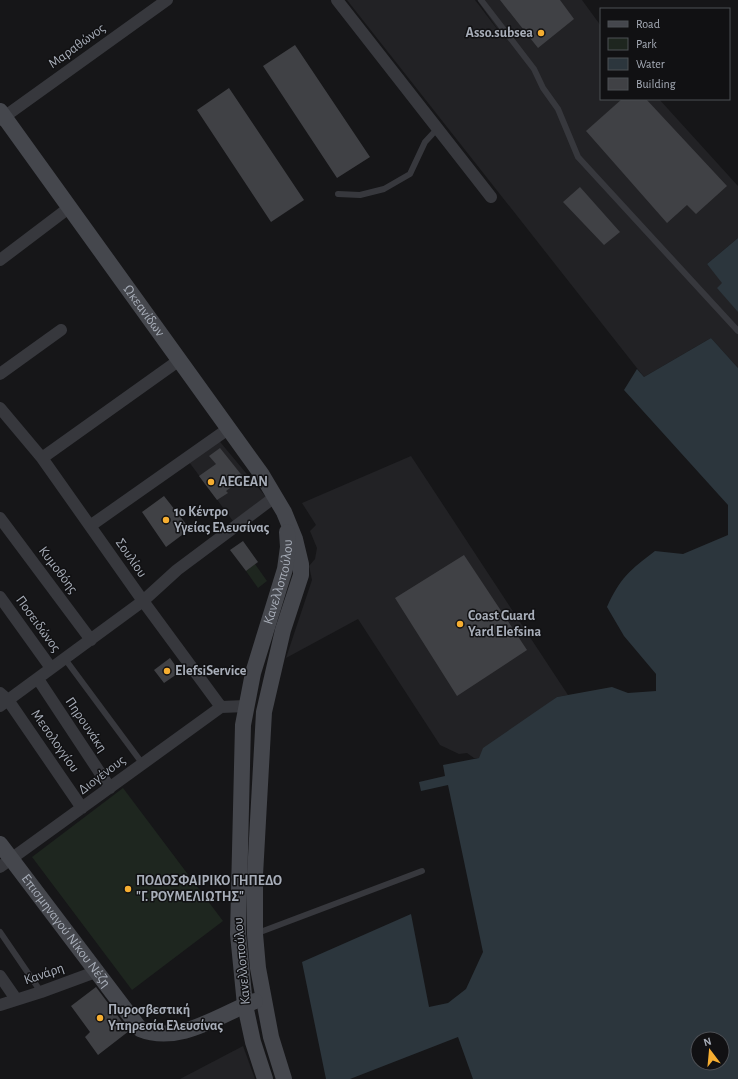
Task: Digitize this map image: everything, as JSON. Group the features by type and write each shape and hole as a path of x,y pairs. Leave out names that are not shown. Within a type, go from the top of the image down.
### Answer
{"street":[{"name":"Μαραθώνος","path":"1,116 167,0"},
{"path":"337,0 491,197"},
{"name":"Ωκεανίδων","path":"1,116 70,207 178,361 276,496 284,512"},
{"path":"0,260 70,207"},
{"path":"0,374 62,330"},
{"path":"42,458 178,361"},
{"name":"Σουλίου","path":"0,408 42,458 143,601 221,707"},
{"path":"90,526 228,429"},
{"path":"3,700 38,678 91,640 143,601 177,570 276,496"},
{"name":"Κανελλοπούλου","path":"265,1079 253,1042 245,1005 246,934 239,842 246,706 253,673 287,560 288,536 284,512"},
{"name":"Κανελλοπούλου","path":"284,512 299,550 301,576 281,636 264,712 255,875 246,934 263,998 271,1037 284,1079"},
{"name":"Κυμοθόης","path":"0,518 91,640"},
{"name":"Ποσειδώνος","path":"0,597 51,668"},
{"name":"Πηρουνάκη","path":"38,678 110,788"},
{"name":"Μεσολογγίου","path":"3,700 82,808"},
{"path":"221,707 246,706"},
{"name":"Διογένους","path":"3,863 110,788 142,763 221,707"},
{"name":"Επισμηναγού Νίκου Νέζη","path":"0,844 3,863 98,971 140,1029 152,1034 182,1032 263,998"},
{"name":"Κανάρη","path":"0,1005 42,992 98,971"},
{"path":"0,976 16,999"}],"lane":[{"path":"481,0 534,69 543,88 558,109 578,156 738,331"},
{"path":"338,194 360,195 384,189 410,174 425,142 438,128"},
{"path":"65,659 142,763"},
{"path":"246,934 422,871"},
{"path":"0,932 42,992"}],"shaded area":[{"path":"347,0 475,0 507,42 477,0 582,0 600,25 600,100 660,100 738,186 738,238 707,264 738,300 738,368 711,338 644,377"},
{"path":"216,437 266,497 233,521 186,458"},
{"name":"Coast Guard Yard Elefsina","path":"411,456 568,695 557,697 480,758 474,758 467,753 459,754 440,745 358,619 286,658 312,580 309,566 315,559 317,548 310,531 316,525 302,503"},
{"path":"243,1046 255,1079 180,1079"}],"green space":[{"path":"255,564 267,581 258,588 246,571"},
{"name":"ΠΟΔΟΣΦΑΙΡΙΚΟ ΓΗΠΕΔΟ \"Γ. ΡΟΥΜΕΛΙΩΤΗΣ\"","path":"123,788 223,921 132,990 32,857"}],"water":[{"path":"738,238 738,312 717,288 722,283 707,264"},
{"path":"711,338 738,368 738,1079 473,1079 458,1037 350,1079 326,1079 302,962 411,914 429,1007 448,1003 466,989 483,952 448,785 421,791 419,782 445,776 443,765 479,758 483,748 557,697 612,687 628,693 656,691 656,674 624,636 607,607 616,589 626,575 655,551 683,554 728,535 728,505 624,390 637,369 644,377"}],"building":[{"name":"Asso.subsea","path":"500,0 560,0 574,19 538,48"},
{"path":"295,45 370,157 337,178 263,66"},
{"path":"229,88 304,200 271,222 197,110"},
{"path":"621,100 647,100 727,186 696,214 687,205 667,223 586,131"},
{"path":"580,187 620,232 604,245 563,202"},
{"name":"AEGEAN","path":"220,448 244,478 226,491 228,493 217,500 199,476 216,464 209,456"},
{"name":"1ο Κέντρο Υγείας Ελευσίνας","path":"164,496 190,529 166,547 142,512"},
{"path":"243,541 258,562 246,571 230,550"},
{"name":"Coast Guard Yard Elefsina","path":"464,555 527,650 457,696 395,598"},
{"name":"ElefsiService","path":"170,658 180,672 164,683 154,670"},
{"name":"Πυροσβεστική Υπηρεσία Ελευσίνας","path":"96,987 129,1031 98,1055 85,1037 90,1032 71,1006"}],"place":[{"name":"Asso.subsea","path":"541,33"},
{"name":"AEGEAN","path":"211,482"},
{"name":"1ο Κέντρο Υγείας Ελευσίνας","path":"166,520"},
{"name":"Coast Guard Yard Elefsina","path":"460,624"},
{"name":"ElefsiService","path":"167,671"},
{"name":"ΠΟΔΟΣΦΑΙΡΙΚΟ ΓΗΠΕΔΟ \"Γ. ΡΟΥΜΕΛΙΩΤΗΣ\"","path":"128,889"},
{"name":"Πυροσβεστική Υπηρεσία Ελευσίνας","path":"100,1018"}]}
